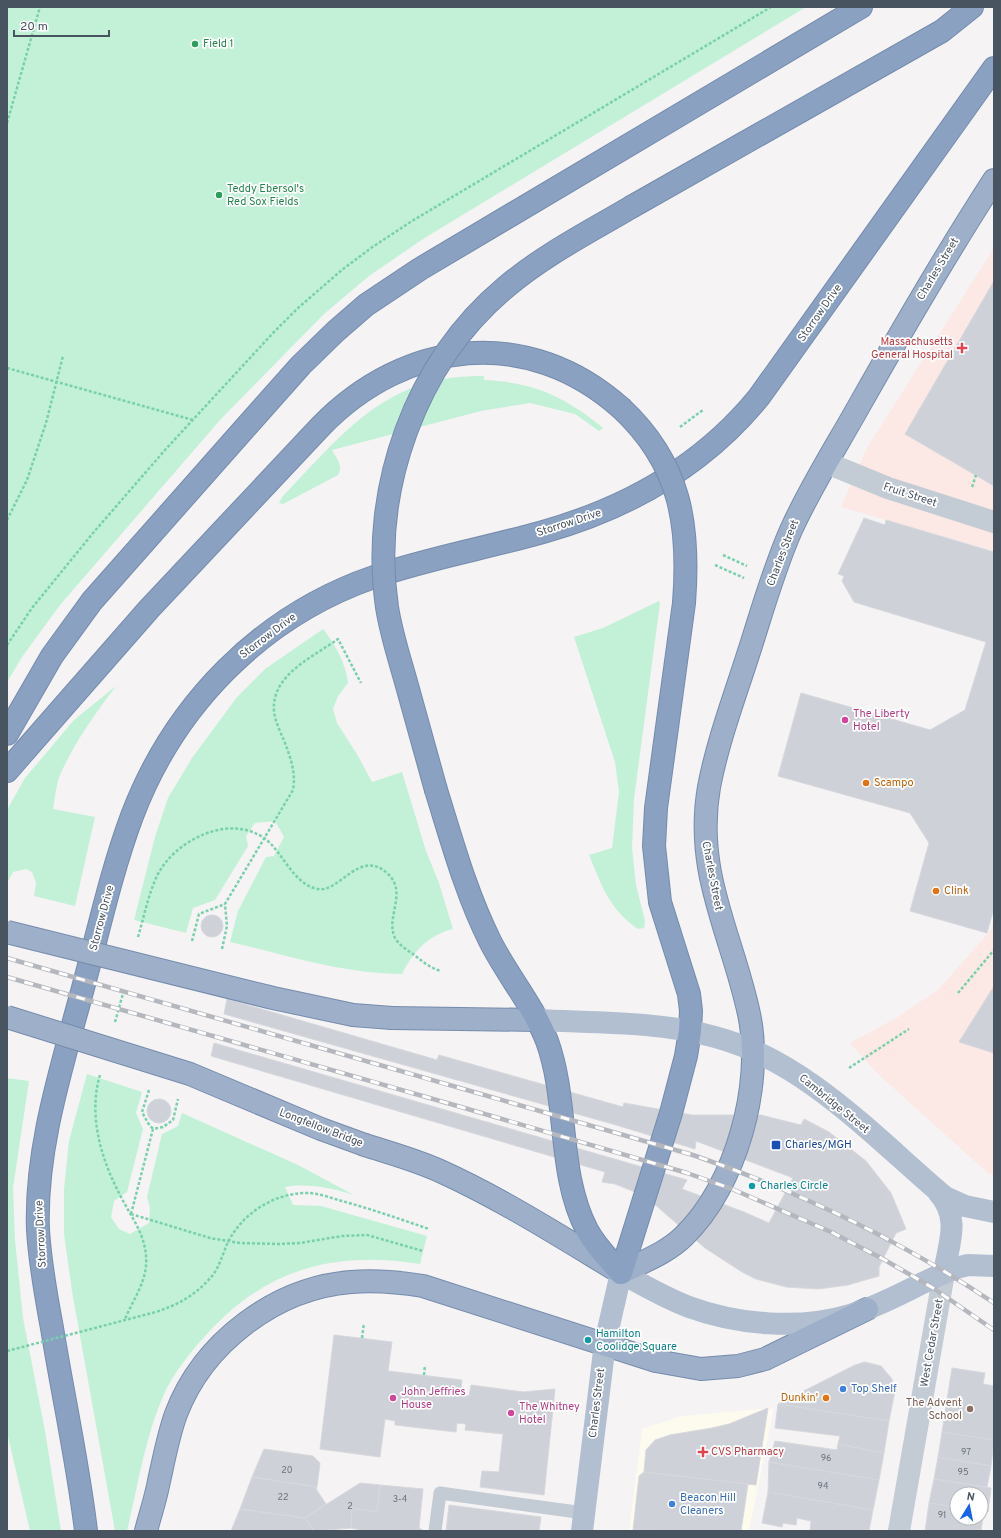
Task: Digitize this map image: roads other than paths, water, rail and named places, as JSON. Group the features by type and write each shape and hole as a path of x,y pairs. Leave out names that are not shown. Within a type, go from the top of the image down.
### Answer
{"highway":[{"path":"7,734 52,656 92,602 282,386 322,344 355,314 390,287 861,7"},
{"path":"621,1273 596,1245 580,1213 570,1178 554,1067 547,1042 537,1020 481,924 464,878 436,790 393,636 386,593 384,548 390,489 401,446 417,406 430,379 454,342 482,309 507,286 538,263 633,206 942,30 972,7"},
{"name":"Storrow Drive","path":"86,1531 43,1277 38,1233 39,1188 46,1140 59,1078 120,854 131,818 145,785 171,737 205,692 230,666 270,631 318,601 372,578 404,568 542,532 596,515 649,490 699,456 742,418 759,397 994,68"},
{"name":"Charles Street","path":"621,1273 664,1251 687,1234 717,1192 732,1162 742,1131 750,1090 752,1050 748,1012 716,901 707,860 705,843 706,806 713,768 723,731 775,573 798,515 934,274 994,180"},
{"path":"7,771 149,609 321,426 349,400 380,379 401,369 438,357 462,353 496,353 529,358 570,373 603,393 636,423 652,445 673,485 682,516 686,548 684,603 658,793 654,846 660,902 689,994 691,1011 690,1031 676,1098 621,1273"},
{"path":"7,932 273,998 353,1014 392,1018 537,1020"},
{"name":"Longfellow Bridge","path":"7,1016 190,1074 321,1130 414,1161 454,1177 526,1216 621,1273"},
{"path":"146,1531 159,1482 170,1429 192,1380 215,1352 240,1326 270,1307 319,1288 350,1282 404,1283 440,1291 549,1327 605,1343 656,1361 701,1369 723,1368 765,1359 867,1309"}],"main road":[{"name":"Cambridge Street","path":"537,1020 649,1026 690,1031 715,1037 752,1050 785,1067 818,1088 945,1197 965,1206 994,1212"},
{"path":"936,1190 949,1206 952,1222 944,1273"},
{"path":"621,1273 647,1288 690,1307 743,1320 784,1323 810,1322 850,1315 867,1309 944,1273 968,1265 994,1266"},
{"name":"Charles Street","path":"583,1522 605,1343 621,1273"}],"street":[{"name":"Fruit Street","path":"827,463 902,494 994,522"},
{"name":"West Cedar Street","path":"899,1531 944,1273"}],"lane":[{"path":"435,1531 440,1493 583,1522"}],"railway":[{"path":"7,958 693,1155 772,1185 848,1219 922,1258 994,1303"},
{"path":"7,977 687,1173 732,1189 831,1232 883,1259 933,1288 994,1330"}],"place":[{"name":"Field 1","path":"195,44"},
{"name":"Teddy Ebersol's Red Sox Fields","path":"219,195"},
{"name":"Massachusetts General Hospital","path":"962,348"},
{"name":"The Liberty Hotel","path":"845,720"},
{"name":"Scampo","path":"866,783"},
{"name":"Clink","path":"936,891"},
{"name":"Charles/MGH","path":"776,1145"},
{"name":"Charles Circle","path":"752,1186"},
{"name":"Hamilton Coolidge Square","path":"588,1340"},
{"name":"Top Shelf","path":"843,1389"},
{"name":"John Jeffries House","path":"393,1398"},
{"name":"Dunkin'","path":"826,1398"},
{"name":"The Advent School","path":"970,1409"},
{"name":"The Whitney Hotel","path":"511,1413"},
{"name":"CVS Pharmacy","path":"703,1452"},
{"name":"Beacon Hill Cleaners","path":"672,1504"}]}
